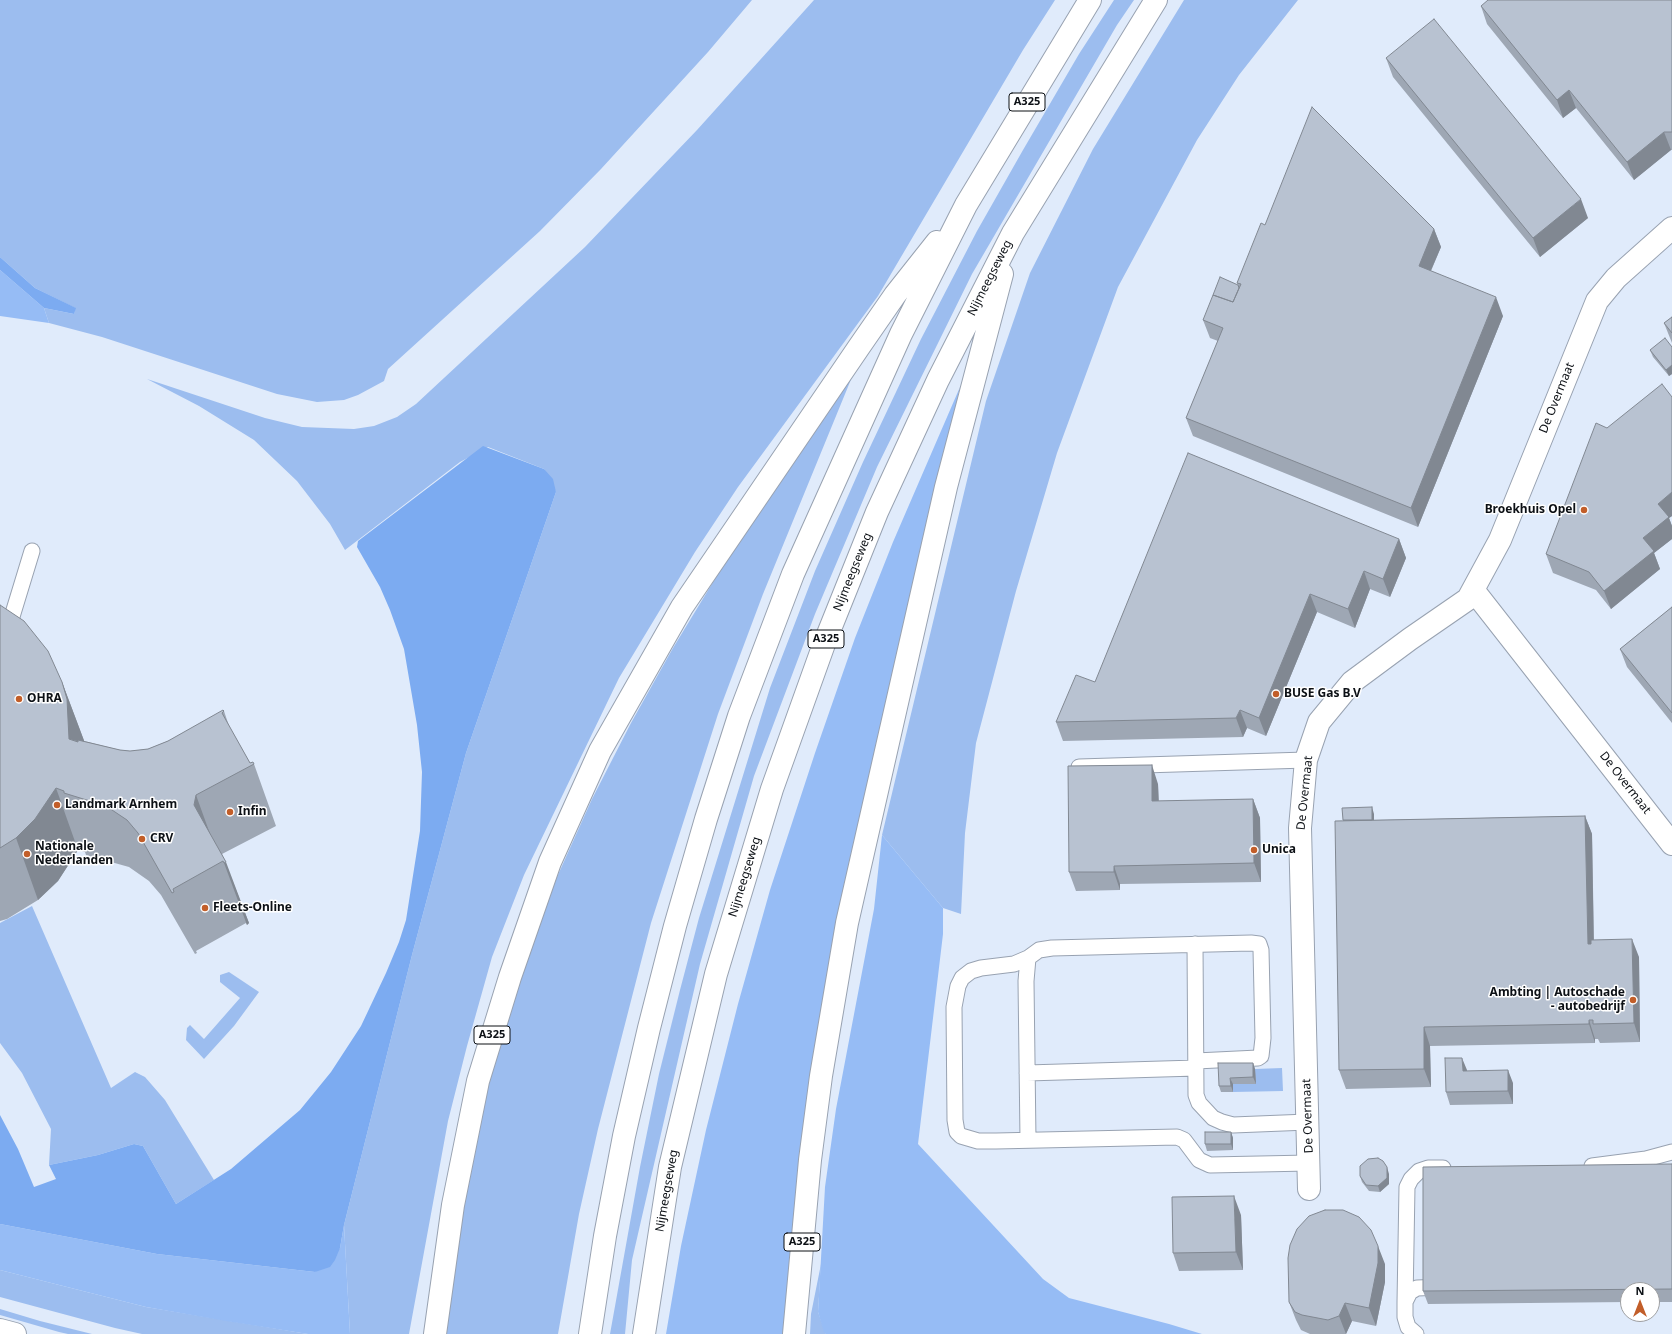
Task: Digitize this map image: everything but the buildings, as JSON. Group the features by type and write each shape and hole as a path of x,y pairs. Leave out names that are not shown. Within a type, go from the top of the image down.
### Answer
{"main road":[{"name":"A325","path":"590,1334 605,1236 624,1136 649,1028 675,926 706,819 739,716 793,574 835,477 901,334 966,205 1090,0"},
{"name":"Nijmeegseweg","path":"644,1334 672,1159 716,974 772,788 824,644 877,512 938,380 1013,233 1156,0"},
{"name":"A325","path":"435,1334 453,1205 478,1081 510,977 550,862 600,751 682,607 891,301 966,205"},
{"name":"De Overmaat","path":"1310,1189 1300,828 1306,760 1319,722 1352,682 1410,639 1468,599 1474,591 1500,540 1597,301 1616,278 1672,228"},
{"name":"A325","path":"794,1334 812,1145 821,1076 847,923 946,486 1013,233"},
{"name":"De Overmaat","path":"1474,591 1672,844"},
{"path":"0,1330 15,1334"}],"lane":[{"path":"4,643 32,551"},
{"path":"1068,767 1306,760"},
{"path":"1195,944 1196,1095 1200,1103 1213,1118 1222,1122 1244,1125 1308,1122"},
{"path":"1027,1073 1196,1064 1258,1058 1263,1051 1261,950 1259,944 1195,944 1052,948 1039,950 1028,958 1014,964 981,968 971,971 962,978 958,986 954,1007 955,1120 957,1132 961,1136 978,1141 1177,1137 1184,1140 1199,1160 1210,1165 1309,1163"},
{"path":"1028,958 1026,981 1028,1140"},
{"path":"1577,1166 1601,1166 1646,1159 1672,1152"},
{"path":"1416,1334 1408,1327 1405,1302 1407,1187 1411,1179 1419,1171 1428,1168 1459,1168"},
{"path":"1405,1302 1410,1292 1417,1288 1459,1287"}],"shaded area":[{"path":"0,0 752,0 708,52 601,169 540,231 388,369 384,381 358,395 344,400 317,402 277,394 102,337 49,323 44,308 74,314 75,308 35,288 0,257"},
{"path":"814,0 1055,0 1023,50 878,296 738,487 695,552 619,678 524,875 492,957 448,1121 409,1334 350,1334 344,1225 412,955 466,753 556,492 544,469 488,447 460,462 345,550 330,524 297,481 254,440 199,406 147,379 265,418 302,427 354,429 374,426 397,417 416,404 585,247 697,130"},
{"path":"1114,0 1134,0 1117,25 972,274 877,467 815,614 754,776 700,964 632,1260 625,1334 610,1334 640,1167 659,1074 699,918 770,688 815,571 863,462 921,339 977,231 1023,150 1079,54"},
{"path":"1184,0 1298,0 1239,75 1197,140 1118,287 1057,453 1016,591 976,743 965,833 961,914 943,908 882,835 986,401 1030,273 1093,149"},
{"path":"0,257 35,288 76,308 74,314 44,308 0,270"},
{"path":"0,270 44,308 49,323 0,316"},
{"path":"852,377 763,594 718,714 651,923 598,1129 579,1214 558,1334 447,1334 445,1329 446,1300 483,1103 527,953 557,877 592,799 631,723 673,648 718,574"},
{"path":"960,387 855,854 784,1334 666,1334 681,1246 706,1130 738,1004 770,890 855,638 893,542"},
{"path":"483,446 544,469 553,479 556,492 466,753 412,955 344,1225 340,1248 335,1260 330,1267 315,1272 157,1254 0,1224 0,1115 18,1149 34,1187 56,1179 49,1165 98,1155 134,1144 143,1146 176,1204 231,1169 300,1110 331,1072 361,1026 386,973 399,942 406,920 420,831 422,772 417,725 404,649 380,587 357,547 358,541"},
{"path":"882,835 943,908 943,934 918,1144 1043,1279 1069,1298 1202,1334 826,1334 824,1332 818,1312 825,1187 836,1109 874,909"},
{"path":"32,906 111,1088 135,1072 145,1077 165,1100 214,1180 176,1204 143,1146 134,1144 98,1155 49,1165 51,1129 22,1073 0,1043 0,923"},
{"path":"229,972 259,992 234,1026 204,1059 186,1040 187,1028 190,1025 204,1039 240,998 220,982 220,975"},
{"path":"1282,1068 1283,1091 1233,1092 1233,1084 1255,1084 1255,1069"},
{"path":"0,1224 157,1254 315,1272 340,1248 344,1225 350,1334 308,1334 146,1307 0,1270"},
{"path":"821,1264 818,1312 826,1334 810,1334 811,1314"},
{"path":"0,1270 146,1307 308,1334 142,1334 0,1297"},
{"path":"0,1309 92,1334 68,1334 59,1332 0,1315"}],"place":[{"name":"Broekhuis Opel","path":"1584,510"},
{"name":"BUSE Gas B.V","path":"1276,694"},
{"name":"OHRA","path":"19,699"},
{"name":"Landmark Arnhem","path":"57,805"},
{"name":"Infin","path":"230,812"},
{"name":"CRV","path":"142,839"},
{"name":"Unica","path":"1254,850"},
{"name":"Nationale Nederlanden","path":"27,854"},
{"name":"Fleets-Online","path":"205,908"},
{"name":"Ambting | Autoschade - autobedrijf","path":"1633,1000"}]}
